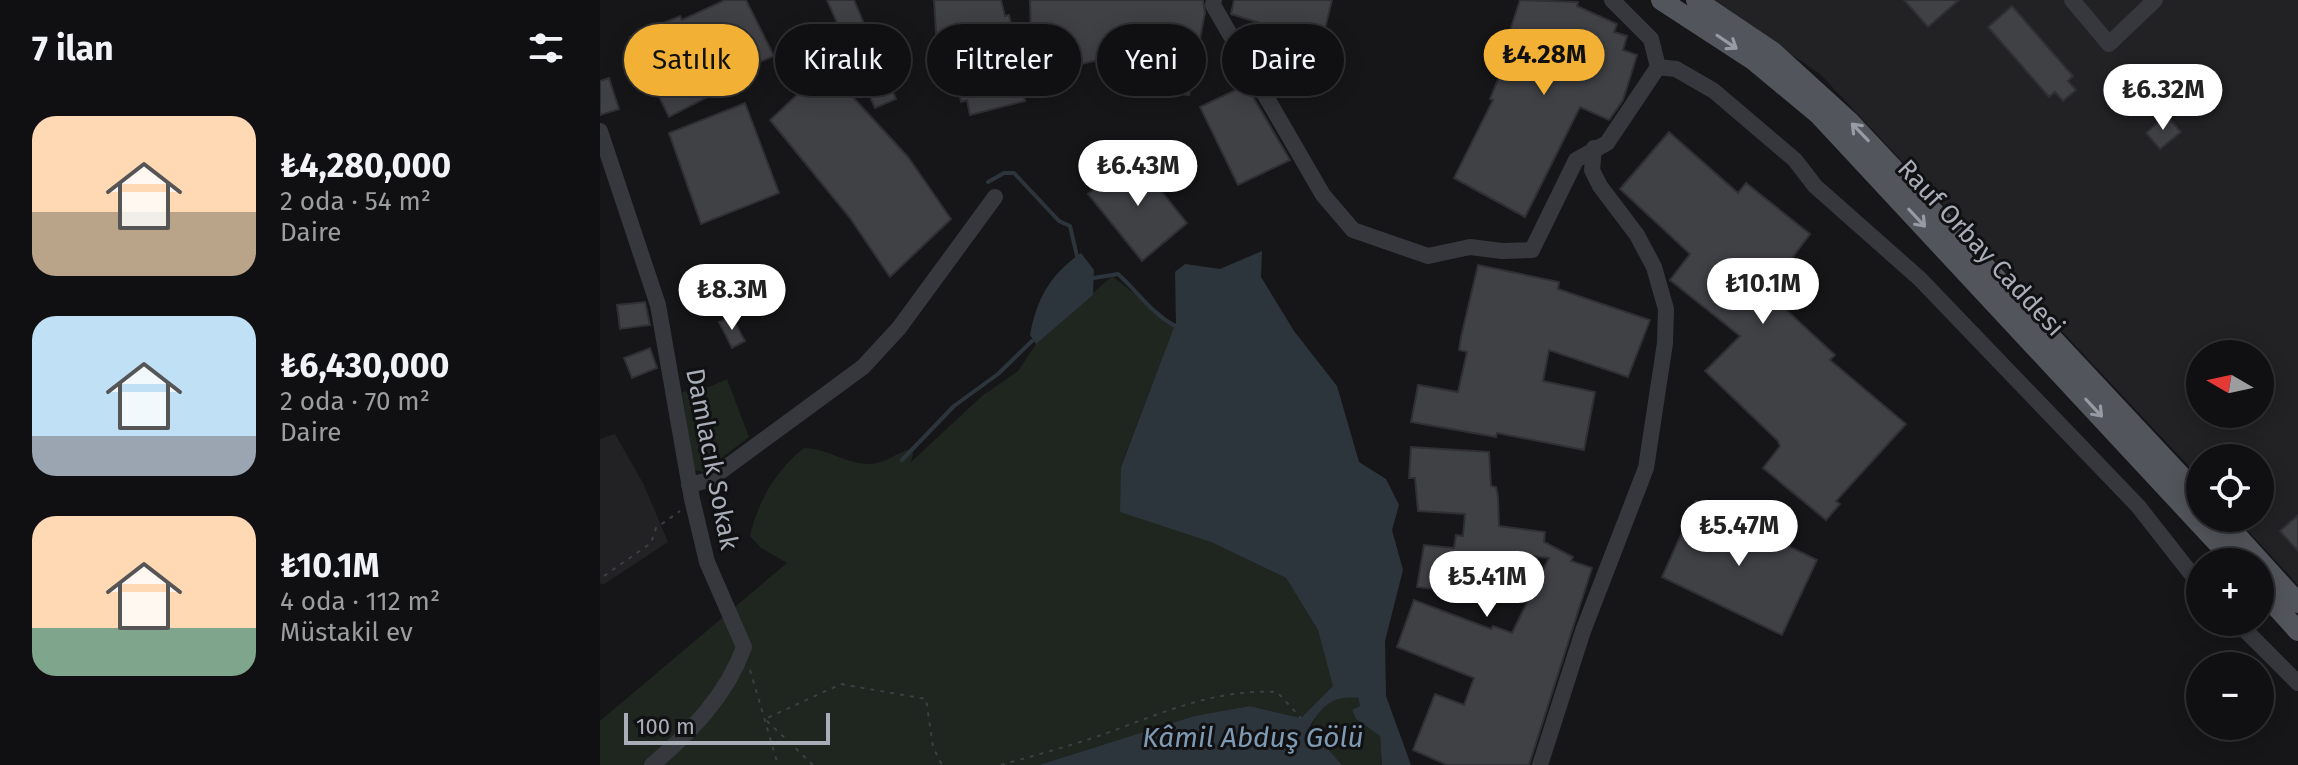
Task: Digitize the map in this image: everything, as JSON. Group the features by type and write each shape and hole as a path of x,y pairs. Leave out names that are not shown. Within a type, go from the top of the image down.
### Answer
{"main road":[{"name":"Rauf Orbay Caddesi","path":"1661,0 1753,60 1818,114 2222,548"},
{"name":"Rauf Orbay Caddesi","path":"1696,0 1772,51 1821,93 1915,188 2186,481"},
{"path":"2234,532 2298,603"},
{"path":"2274,604 2298,631"}],"street":[{"path":"1214,0 1213,5 1323,195 1353,230 1428,256 1470,247 1532,250 1576,160 1607,143 1658,67 1651,39 1612,0"},
{"path":"2072,0 2109,44 2155,0"},
{"path":"1658,67 1676,69 1714,91 1795,160 1815,186 1920,279 2138,506 2186,567"},
{"name":"Damlacık Sokak","path":"601,131 658,305 691,494 707,562 744,647"},
{"path":"1540,765 1583,631 1646,468 1665,343 1666,309 1654,267 1637,235 1600,186 1592,170 1594,148"},
{"path":"691,494 863,367 899,328 995,197"},
{"path":"2251,636 2298,683"},
{"path":"652,765 688,735 734,674 744,647"}],"path":[{"path":"604,576 651,543 656,528 691,494"},
{"path":"744,647 778,765"},
{"path":"765,719 841,684 926,699 933,747 942,765"},
{"path":"1001,765 1113,732 1182,703 1248,691 1277,692 1301,718"},
{"path":"765,719 813,765"}],"shaded area":[{"path":"1712,0 2298,0 2298,585 2274,559 2274,548 2264,548 2249,532 2274,532 2274,444 2186,444 2186,463 1820,74"},
{"path":"1112,276 1175,326 1121,466 1211,542 1286,578 1318,630 1334,680 1333,686 1301,718 1250,706 1194,716 1039,765 600,765 600,721 787,563 761,548 750,536 770,487 794,457 804,448 858,463 873,464 914,449 911,462 982,396 1018,371 1036,344"},
{"path":"727,379 749,437 703,472 694,470 682,392 709,387"},
{"path":"615,434 643,483 668,542 603,585 600,583 600,439"},
{"path":"1339,696 1357,697 1360,706 1352,710 1356,719 1380,736 1382,765 1342,765 1309,730 1322,707"}],"water":[{"name":"Kâmil Abduş Gölü","path":"1262,251 1261,277 1294,331 1337,386 1359,462 1386,479 1399,505 1392,530 1403,570 1385,641 1386,696 1411,765 1382,765 1380,736 1356,719 1352,710 1360,706 1358,698 1341,698 1318,714 1309,728 1342,765 1039,765 1194,716 1250,706 1301,718 1333,686 1318,630 1286,578 1211,542 1120,512 1121,467 1176,322 1175,272 1185,264 1220,269"},
{"path":"1081,253 1094,270 1093,295 1036,344 1030,335 1046,288"}],"building":[{"path":"725,0 746,0 758,24 661,24 680,16 682,20"},
{"path":"827,0 854,0 864,24 838,24"},
{"path":"934,0 1001,0 1005,16 1009,15 1011,24 936,24"},
{"path":"1030,0 1203,0 1205,13 1203,24 1097,24 1097,60 1081,64 1081,24 1031,24"},
{"path":"1234,0 1332,0 1326,24 1263,24 1231,14"},
{"path":"1520,0 1578,2 1577,6 1617,24 1614,32 1627,36 1623,50 1637,55 1623,100 1609,120 1580,107 1525,217 1454,178 1493,100 1490,99 1511,48 1505,46"},
{"path":"1904,0 1959,0 1928,27"},
{"path":"2012,6 2073,76 2068,81 2076,90 2063,101 2055,92 2049,97 1988,27"},
{"path":"759,26 774,56 759,62"},
{"path":"609,78 619,109 600,115 600,81"},
{"path":"659,96 709,96 669,117"},
{"path":"796,96 852,96 908,157 951,219 890,277 850,218 770,120"},
{"path":"870,96 895,96 896,99 875,108"},
{"path":"960,96 1024,96 1025,101 970,115 967,100 961,102"},
{"path":"1223,96 1252,96 1290,160 1238,185 1200,107"},
{"path":"745,103 779,193 701,224 669,133"},
{"path":"2166,115 2181,132 2160,149 2146,133"},
{"path":"1669,132 1738,193 1746,183 1810,234 1767,292 1835,355 1830,360 1906,424 1836,501 1840,504 1826,520 1763,468 1780,446 1778,441 1705,371 1740,336 1670,280 1690,254 1620,189"},
{"path":"1133,156 1187,223 1142,261 1088,194"},
{"path":"1478,265 1559,282 1558,289 1650,320 1628,377 1549,350 1543,381 1595,392 1584,450 1497,433 1496,437 1411,422 1418,385 1458,392 1467,352 1459,350 1461,337"},
{"path":"645,302 650,325 620,329 617,305"},
{"path":"732,317 745,341 732,348 719,322"},
{"path":"650,348 657,368 632,378 624,358"},
{"path":"1411,447 1489,452 1491,486 1496,487 1498,497 1499,526 1545,532 1544,542 1573,557 1571,561 1592,568 1529,765 1447,765 1413,750 1435,694 1464,705 1474,678 1397,647 1414,600 1491,629 1493,626 1512,633 1549,558 1507,553 1500,597 1417,587 1424,545 1454,548 1456,535 1463,536 1465,514 1418,511 1415,478 1409,478"},
{"path":"1696,501 1817,560 1782,635 1662,577"},
{"path":"2298,515 2298,551 2280,531"}],"waterway":[{"path":"988,182 1004,173 1014,173 1059,221 1070,226 1077,256"},
{"path":"1094,278 1118,274 1152,309 1175,326"},
{"path":"902,460 954,406 998,374 1032,341"}]}
